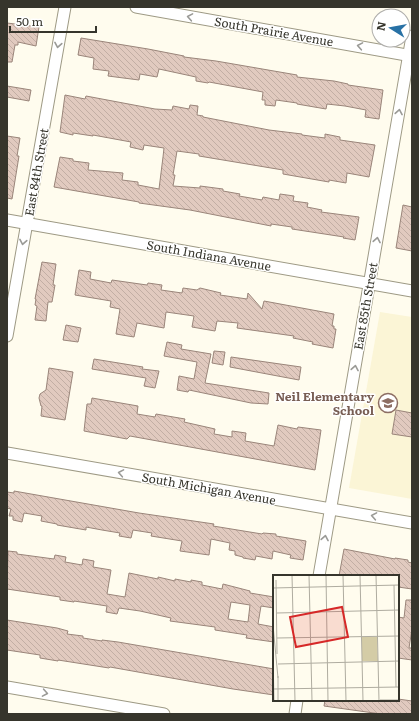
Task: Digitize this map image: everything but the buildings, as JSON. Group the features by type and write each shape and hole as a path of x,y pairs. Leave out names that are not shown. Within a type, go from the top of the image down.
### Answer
{"street":[{"name":"East 84th Street","path":"7,336 64,7"},
{"name":"South Prairie Avenue","path":"136,7 410,55"},
{"name":"East 85th Street","path":"319,575 410,55 412,36"},
{"name":"South Indiana Avenue","path":"7,220 412,291"},
{"name":"South Michigan Avenue","path":"7,453 412,523"},
{"path":"7,687 164,714"},
{"path":"295,714 297,701"}],"shaded area":[{"name":"Neil Elementary School","path":"380,312 412,317 412,499 349,488"}],"place":[{"name":"Neil Elementary School","path":"388,403"}]}
